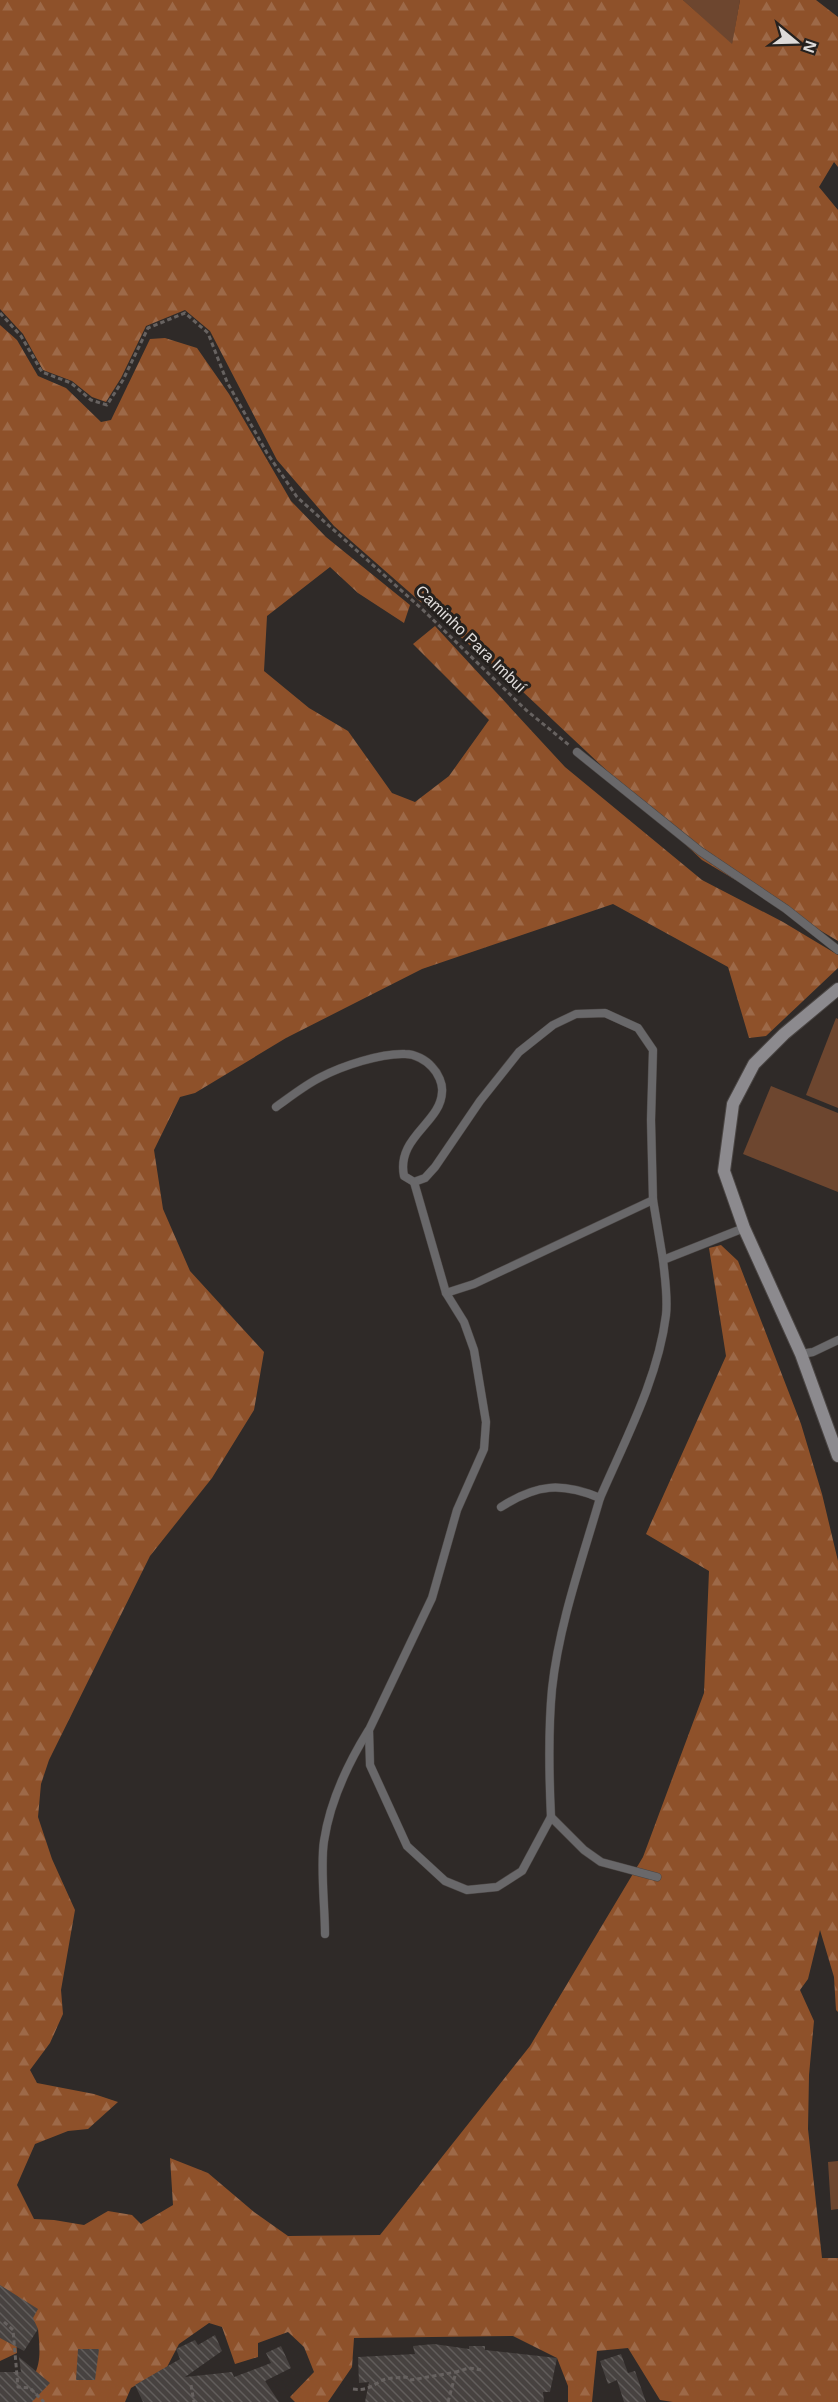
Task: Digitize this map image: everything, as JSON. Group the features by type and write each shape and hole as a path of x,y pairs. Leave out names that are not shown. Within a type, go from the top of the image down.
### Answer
{"street":[{"path":"838,989 784,1034 753,1064 732,1104 724,1171 744,1228 801,1354 838,1456"}],"lane":[{"path":"577,752 700,851 786,909 838,950"},
{"path":"369,1730 370,1765 407,1846 419,1859 445,1881 467,1890 497,1887 522,1871 551,1817 549,1755 552,1687 569,1602 600,1498 643,1398 655,1364 666,1316 667,1293 653,1200 651,1120 653,1050 638,1028 605,1014 576,1014 553,1025 519,1053 480,1101 435,1167 425,1178 414,1182"},
{"path":"276,1107 321,1077 372,1058 406,1053 426,1060 437,1073 442,1092 437,1108 409,1146 402,1164 404,1176 414,1182 446,1293 464,1322 474,1350 486,1422 484,1449 457,1510 432,1598 369,1730 347,1764 334,1797 323,1843 325,1934"},
{"path":"446,1293 474,1284 653,1200"},
{"path":"663,1260 744,1228"},
{"path":"801,1354 813,1352 838,1340"},
{"path":"501,1507 522,1493 549,1488 581,1490 600,1498"},
{"path":"551,1817 584,1850 601,1862 657,1877"}],"path":[{"name":"Caminho Para Imbuí","path":"0,313 21,336 42,372 70,383 91,400 107,405 123,380 148,328 184,313 208,333 227,382 267,453 297,497 423,610 526,710 577,752"},
{"path":"4,2322 12,2330 18,2386 30,2388 44,2402"},
{"path":"353,2389 375,2387 381,2381 391,2378 406,2377 419,2380 469,2368 481,2370"},
{"path":"448,2402 456,2372"},
{"path":"191,2385 194,2402"}],"shaded area":[{"path":"683,0 740,0 732,45"},
{"path":"836,1018 838,1019 838,1108 806,1095"},
{"path":"771,1086 838,1113 838,1192 743,1154"},
{"path":"838,2161 838,2209 831,2210 828,2162"}],"green space":[{"path":"0,0 683,0 732,44 740,0 816,0 838,17 838,167 834,162 819,187 838,210 838,941 702,860 522,691 334,526 277,460 210,331 185,310 146,326 121,378 106,402 92,397 72,381 43,370 23,334 0,309"},
{"path":"0,325 17,340 38,376 66,388 101,422 111,420 150,339 165,338 197,348 229,394 291,501 326,537 410,605 404,623 358,593 330,567 267,616 264,671 309,708 348,731 392,793 415,802 449,776 489,720 413,644 435,626 565,767 702,880 783,922 838,955 838,968 766,1036 749,1038 728,967 613,904 422,969 286,1038 195,1093 180,1097 154,1150 163,1209 190,1271 264,1352 254,1410 212,1478 150,1556 49,1760 41,1784 38,1817 52,1859 75,1910 61,1990 63,2014 50,2043 30,2070 37,2083 94,2094 118,2102 88,2129 68,2131 35,2144 17,2185 34,2219 84,2225 108,2211 132,2215 141,2224 173,2205 170,2158 208,2173 254,2212 288,2236 380,2235 530,2046 643,1857 704,1693 709,1571 646,1534 726,1356 709,1248 721,1245 738,1261 801,1424 822,1494 838,1561 838,2012 834,1977 820,1930 808,1979 800,1990 814,2021 809,2075 808,2129 822,2258 838,2258 838,2402 673,2402 660,2400 628,2348 597,2351 592,2402 568,2402 568,2386 557,2358 513,2336 354,2338 352,2367 328,2402 295,2402 290,2397 314,2372 304,2347 288,2332 258,2343 258,2357 235,2364 222,2327 209,2323 179,2344 167,2367 131,2388 125,2402 14,2402 34,2376 39,2361 39,2352 38,2329 16,2336 17,2353 0,2361"}],"building":[{"path":"0,2285 38,2309 33,2318 38,2329 24,2351 0,2338"},
{"path":"215,2335 222,2351 185,2377 232,2372 234,2377 271,2363 266,2353 281,2346 291,2368 265,2381 279,2402 143,2402 135,2385 180,2359 176,2349 195,2340 198,2345"},
{"path":"434,2344 469,2349 469,2346 485,2346 485,2350 557,2358 550,2392 543,2392 544,2402 365,2402 369,2382 359,2383 358,2357 415,2354 413,2346"},
{"path":"78,2349 99,2349 95,2380 76,2380"},
{"path":"621,2354 628,2373 635,2371 646,2402 624,2402 617,2380 608,2384 600,2361"},
{"path":"19,2357 50,2383 32,2402 0,2402 0,2372 21,2372"}]}
